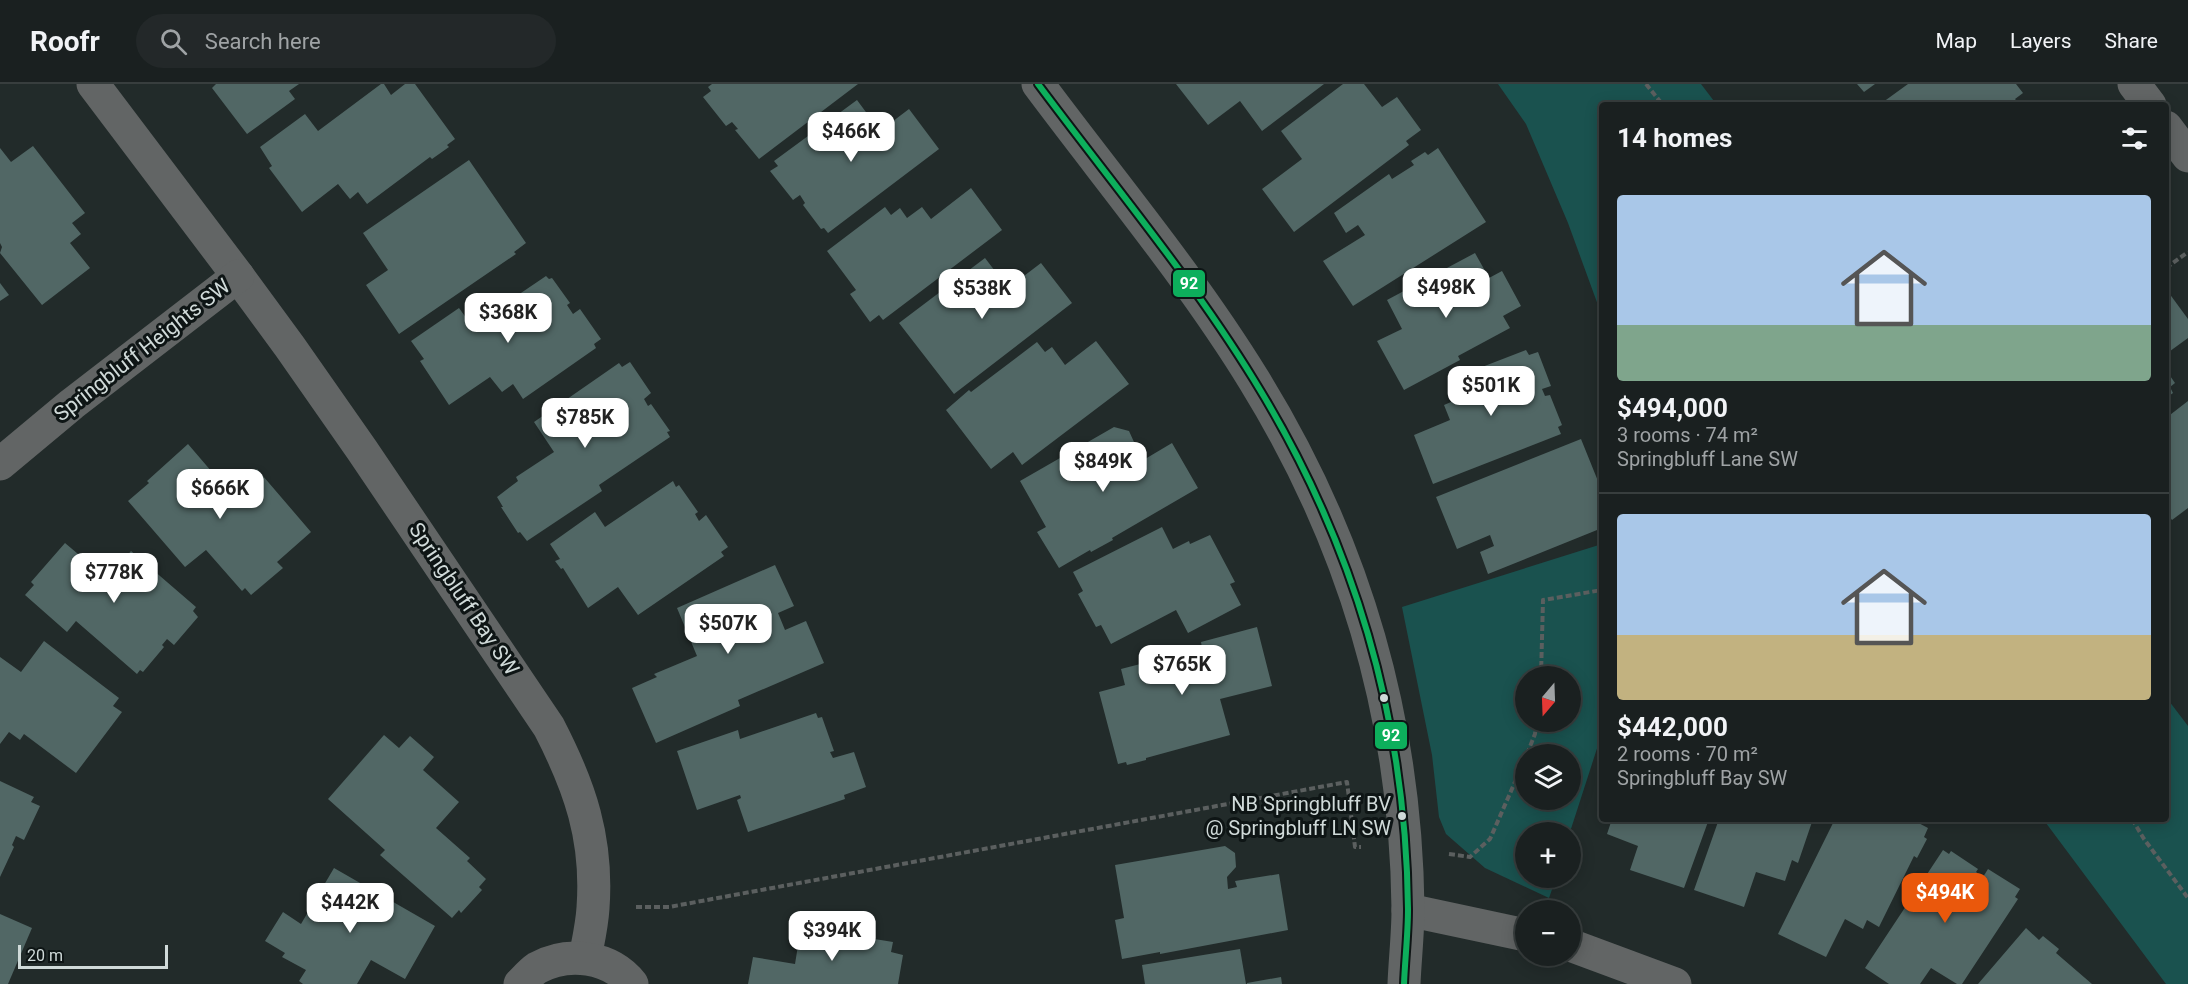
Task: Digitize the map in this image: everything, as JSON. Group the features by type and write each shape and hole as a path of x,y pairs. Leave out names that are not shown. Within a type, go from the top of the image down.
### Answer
{"street":[{"name":"Springbluff Heights SW","path":"0,464 72,404 238,276 93,84"},
{"path":"1038,84 1206,307 1254,380 1301,462 1351,577 1368,628 1399,776 1408,910 1404,984"},
{"path":"2134,84 2148,102"},
{"path":"2169,131 2188,156"},
{"name":"Springbluff Bay SW","path":"238,276 362,450 549,727 570,768 583,802 593,860 593,908 585,958"},
{"path":"1408,910 1515,933"},
{"path":"1581,949 1675,984"},
{"path":"520,984 536,969 560,959 585,958 608,964 632,984"}],"path":[{"path":"1646,84 1661,102"},
{"path":"2169,266 2188,252"},
{"path":"1541,666 1543,600 1599,591"},
{"path":"593,908 669,907 1347,782 1355,847 1404,848 1470,857 1490,839 1515,781"},
{"path":"2134,822 2188,898"}],"shaded area":[{"path":"1498,84 1701,84 1715,102 1599,102 1599,308 1568,223 1526,124"},
{"path":"1599,545 1599,742 1581,798 1581,744 1515,744 1515,810 1577,810 1573,822 1515,822 1515,882 1485,868 1446,834 1439,817 1432,755 1402,607"},
{"path":"2169,701 2188,726 2188,984 2166,984 2045,822 2169,822"},
{"path":"1528,888 1552,888 1549,898"}],"building":[{"path":"216,84 299,84 289,91 295,99 247,134 212,88"},
{"path":"384,84 391,95 405,84 415,84 455,139 447,145 449,147 432,159 430,157 367,204 358,192 350,199 338,184 302,212 269,168 272,166 260,147 305,114 318,131"},
{"path":"712,84 858,84 759,159 735,130 738,129 732,122 726,126 703,97 711,91 708,87"},
{"path":"1176,84 1324,84 1262,131 1240,101 1208,125"},
{"path":"1343,84 1364,84 1382,107 1397,97 1421,130 1406,141 1409,145 1294,232 1262,189 1302,159 1281,131"},
{"path":"1857,84 1875,84 1864,92"},
{"path":"1908,84 2016,84 2023,93 2015,99 2018,102 1883,102"},
{"path":"857,100 880,131 909,109 939,149 828,233 824,228 821,229 803,205 805,203 800,195 793,200 770,171 778,166 774,161"},
{"path":"33,146 85,213 72,223 81,234 70,243 90,268 42,305 0,253 2,247 0,243 0,148 11,162"},
{"path":"1438,148 1486,222 1353,306 1323,261 1365,235 1358,225 1346,233 1334,213 1389,174 1392,179 1414,165 1411,161 1425,152 1428,155"},
{"path":"469,160 526,243 514,252 516,254 399,334 366,285 388,270 363,233"},
{"path":"971,188 1002,230 883,320 879,315 870,322 850,294 856,290 827,251 885,207 891,215 900,208 907,218 922,207 931,219"},
{"path":"1475,253 1489,278 1502,271 1521,306 1503,316 1510,328 1458,356 1460,360 1404,390 1377,341 1402,329 1387,300"},
{"path":"985,258 1008,288 1041,263 1072,303 954,394 899,323"},
{"path":"546,276 549,279 552,278 570,303 567,305 573,314 580,309 601,339 594,344 596,348 523,399 513,384 502,392 490,377 449,405 420,361 424,359 411,341 459,308 472,326"},
{"path":"0,283 9,295 0,301"},
{"path":"2169,293 2188,319 2188,338 2169,352"},
{"path":"1096,341 1129,384 1022,465 1013,452 991,469 946,410 969,390 971,392 1037,342 1045,352 1052,347 1065,365"},
{"path":"1526,350 1529,355 1538,352 1551,386 1542,389 1545,396 1550,395 1562,425 1558,427 1561,434 1433,484 1414,435 1450,420 1444,405 1458,399 1451,379"},
{"path":"630,362 651,393 644,399 648,406 651,404 670,431 667,432 670,437 599,485 602,491 527,541 520,532 518,533 497,497 518,481 516,477 554,452 534,422 619,363 622,367"},
{"path":"2169,374 2175,383 2170,387 2173,393 2169,396"},
{"path":"2188,401 2188,508 2172,520 2169,516 2169,416"},
{"path":"1114,427 1129,431 1134,442 1131,455 1135,465 1172,443 1198,488 1112,538 1113,540 1059,568 1037,532 1046,527 1020,481"},
{"path":"1581,439 1599,484 1599,529 1488,574 1480,552 1494,546 1490,535 1457,549 1436,497"},
{"path":"188,444 230,493 257,469 311,532 277,562 283,568 251,595 245,588 242,591 206,550 185,567 128,501"},
{"path":"673,481 676,487 679,485 698,512 695,514 699,521 706,515 728,547 721,552 724,556 638,615 618,587 588,608 563,568 561,569 555,561 560,559 550,544 595,512 605,527"},
{"path":"1162,527 1173,549 1189,541 1190,544 1210,535 1235,582 1230,584 1241,605 1188,633 1176,610 1111,644 1101,625 1096,627 1078,594 1083,591 1073,572"},
{"path":"65,543 97,570 110,555 120,564 131,551 196,607 193,611 198,617 174,645 167,639 162,645 164,647 143,672 140,670 137,674 76,621 67,632 25,595 34,585 31,582"},
{"path":"775,565 794,606 778,613 785,630 806,621 824,663 738,700 740,706 656,743 632,688 657,677 654,674 697,656 677,608"},
{"path":"1257,627 1272,686 1220,699 1230,735 1127,765 1126,762 1118,764 1099,692 1125,685 1121,669 1202,648 1201,642"},
{"path":"44,641 119,698 113,706 122,712 76,773 24,734 20,740 9,732 0,744 0,657 21,672"},
{"path":"816,713 818,718 822,717 834,751 830,752 833,758 854,752 866,787 844,795 845,799 748,832 737,800 741,798 740,795 697,810 677,751 738,730 740,739"},
{"path":"384,735 399,748 410,736 434,757 423,770 459,802 436,828 470,858 467,861 486,879 479,887 482,890 461,913 459,910 452,918 380,855 385,850 328,799"},
{"path":"0,781 34,797 31,802 40,806 24,840 16,836 12,845 14,847 0,877"},
{"path":"1611,822 1708,822 1684,888 1630,870 1638,846 1607,834"},
{"path":"1718,822 1812,822 1798,863 1792,860 1785,881 1756,872 1744,907 1694,890"},
{"path":"1834,822 1917,822 1928,828 1924,837 1927,839 1917,858 1914,856 1879,927 1867,920 1863,929 1845,919 1826,957 1778,934"},
{"path":"1225,846 1235,853 1236,867 1227,877 1228,889 1237,887 1235,881 1279,874 1288,930 1122,959 1115,920 1124,918 1115,865"},
{"path":"1943,850 1949,854 1951,851 1978,869 1976,872 1983,877 1988,869 2020,889 2015,897 2018,899 1962,984 1957,984 1931,968 1920,984 1889,984 1865,968"},
{"path":"334,868 435,926 405,979 371,960 357,984 303,984 299,981 306,970 282,957 285,953 265,941 283,912 301,924"},
{"path":"0,914 32,928 8,984 0,984"},
{"path":"801,927 893,942 891,952 903,955 898,984 748,984 753,957 795,964"},
{"path":"2026,928 2039,940 2043,936 2059,949 2056,953 2092,984 1978,984"},
{"path":"1240,949 1246,984 1145,984 1142,965"},
{"path":"1281,977 1282,984 1247,984 1247,983"}],"transit line":[{"name":"92","path":"1038,84 1177,266 1229,341 1289,441 1320,504 1346,568 1368,634 1385,700 1397,769 1405,838 1408,928 1404,984"}],"place":[{"name":"NB Springbluff BV @ Springbluff LN SW","path":"1402,816"}]}
